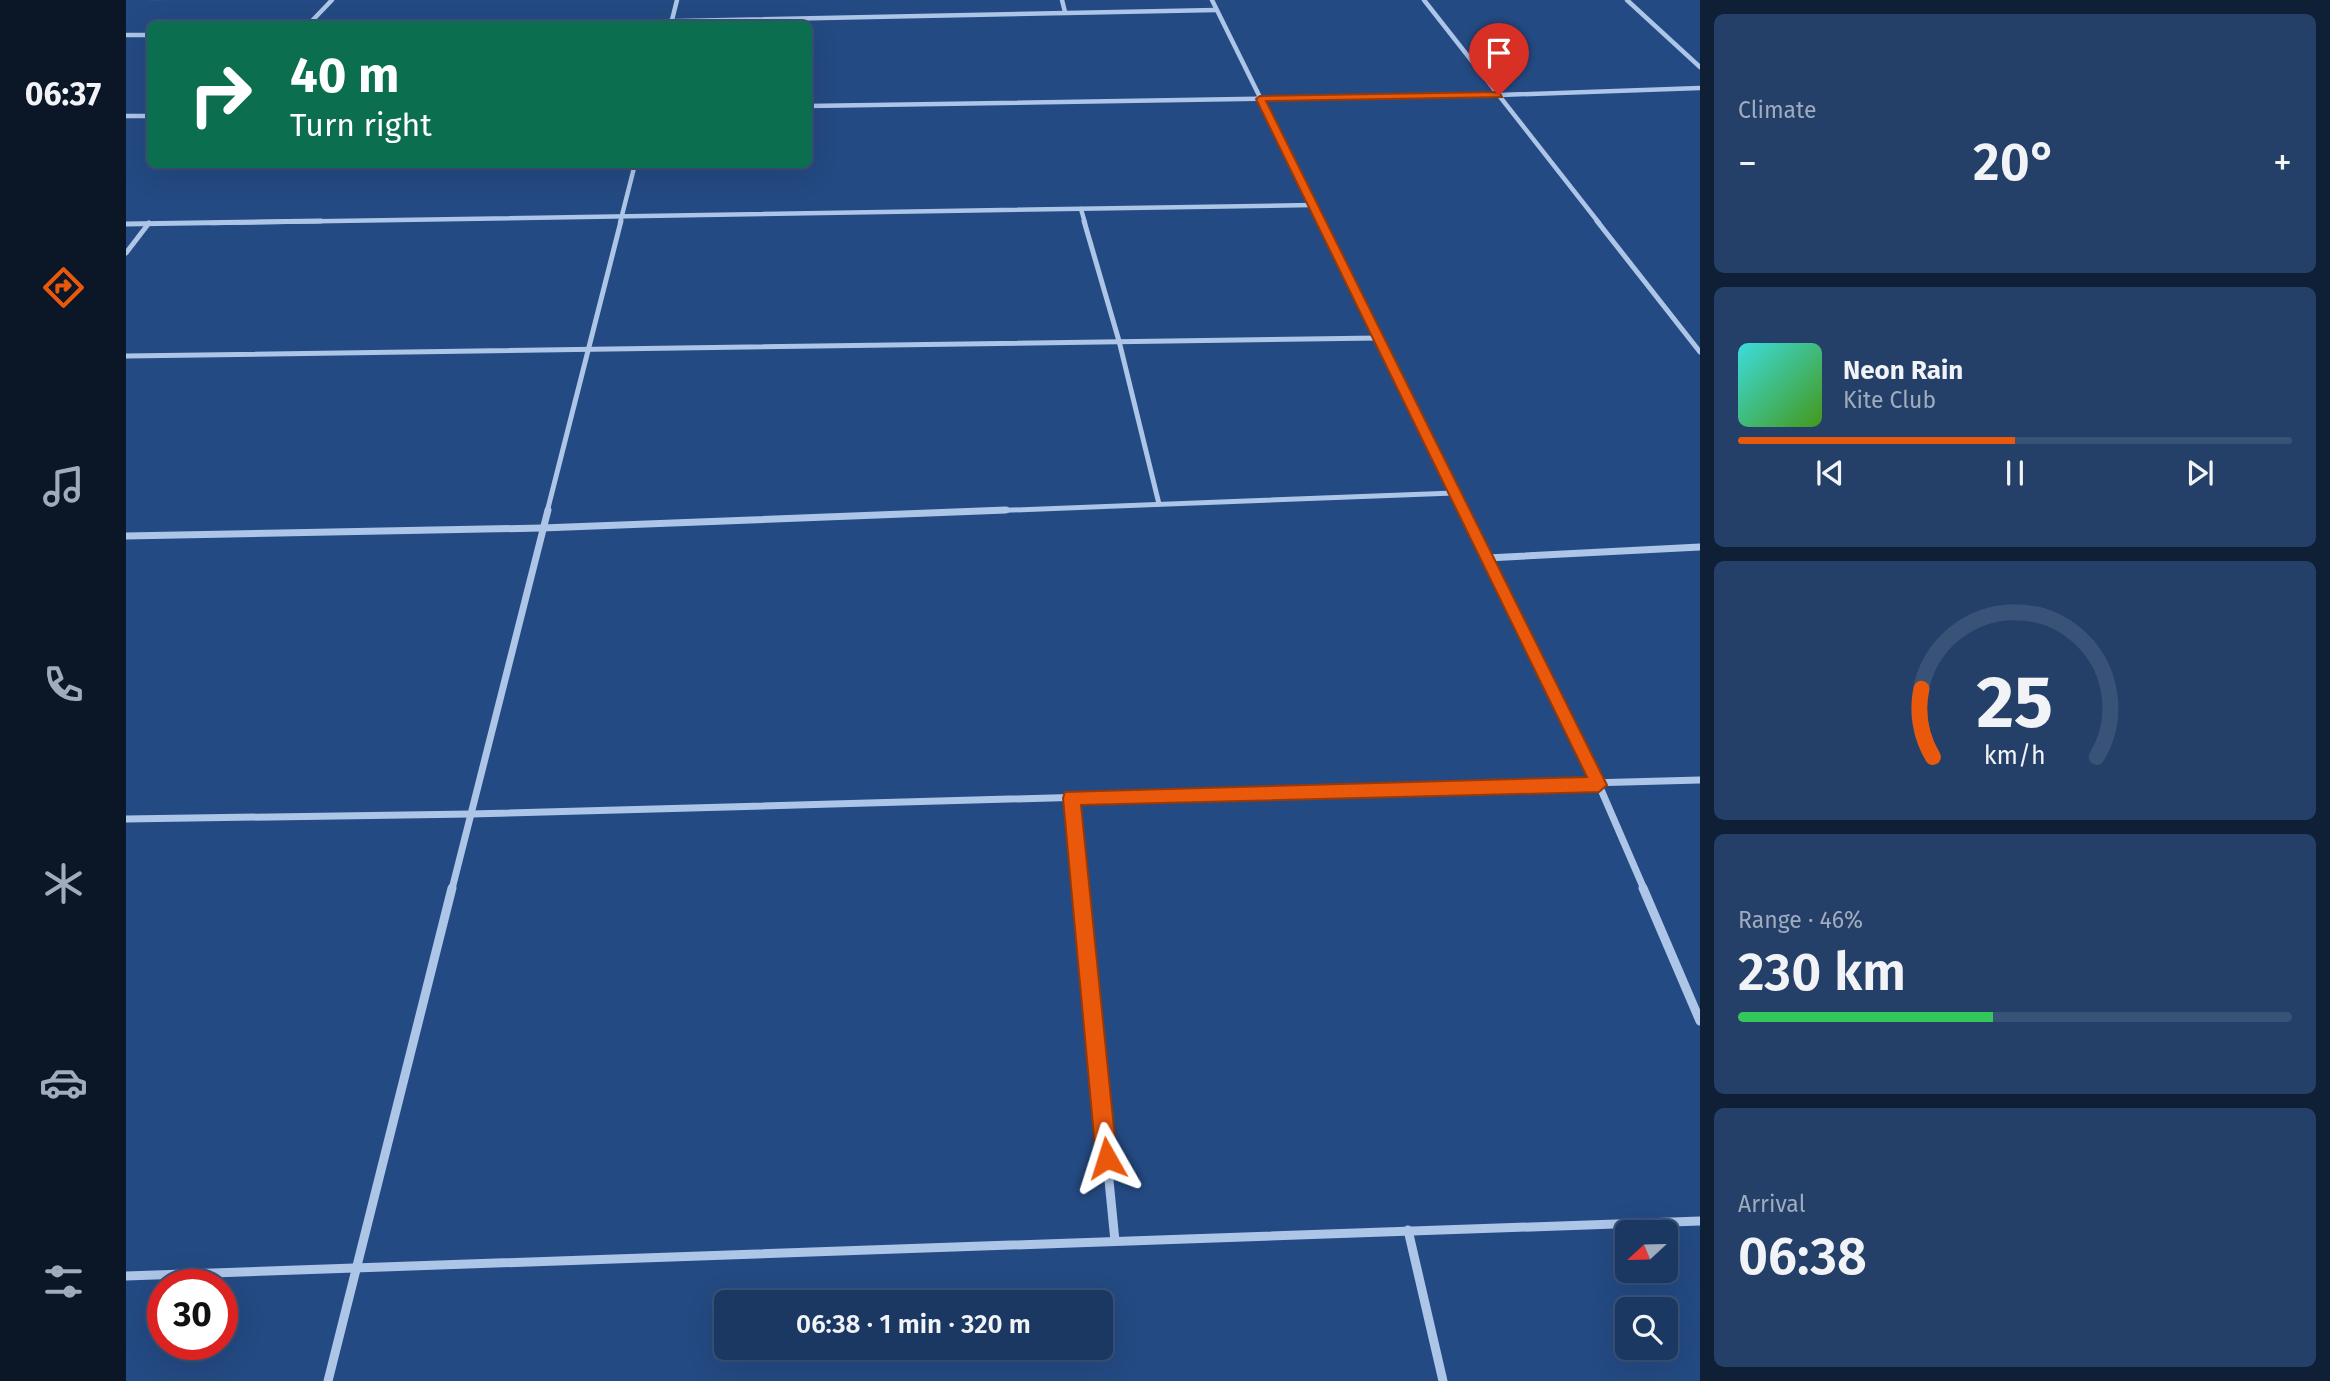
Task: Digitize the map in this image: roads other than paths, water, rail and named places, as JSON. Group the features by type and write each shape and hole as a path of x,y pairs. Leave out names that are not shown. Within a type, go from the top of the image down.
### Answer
{"street":[{"path":"312,21 332,0"},
{"path":"671,21 677,0"},
{"path":"1062,0 1065,12"},
{"path":"1212,0 1599,785 1700,1021"},
{"path":"1424,0 1700,352"},
{"path":"1627,0 1700,67"},
{"path":"710,21 1216,10"},
{"path":"126,35 147,35"},
{"path":"812,106 1499,95 1700,88"},
{"path":"126,116 147,116"},
{"path":"328,1381 586,349 634,168"},
{"path":"126,224 1313,205"},
{"path":"1082,209 1119,341 1159,504"},
{"path":"126,253 149,223"},
{"path":"126,356 1378,338"},
{"path":"126,536 542,528 1454,493"},
{"path":"1487,558 1700,547"},
{"path":"126,819 471,814 1599,785 1700,780"},
{"path":"1071,798 1115,1241"},
{"path":"126,1276 1700,1222"},
{"path":"1408,1230 1443,1381"}]}
